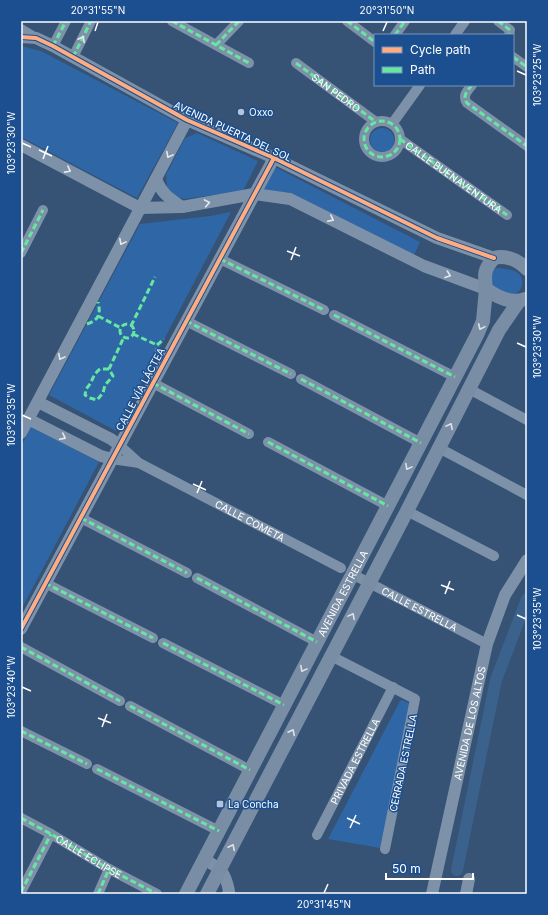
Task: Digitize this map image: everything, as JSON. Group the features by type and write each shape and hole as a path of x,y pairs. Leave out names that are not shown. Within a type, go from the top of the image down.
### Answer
{"main road":[{"path":"494,258 500,257 513,259 526,267"},
{"name":"AVENIDA ESTRELLA","path":"186,894 317,642 346,571 388,506 483,321 486,307 484,274 494,258"},
{"path":"486,288 492,293 503,298 525,299"},
{"name":"AVENIDA ESTRELLA","path":"207,894 407,511 499,330 525,299"}],"street":[{"path":"53,46 66,21"},
{"path":"73,56 91,21"},
{"path":"172,21 249,63"},
{"path":"216,45 239,21"},
{"path":"347,21 374,41"},
{"path":"396,34 405,21"},
{"path":"456,34 465,21"},
{"path":"498,21 510,33"},
{"name":"AVENIDA PUERTA DEL SOL","path":"21,30 73,56 187,120 274,158 437,238 494,258"},
{"name":"AVENIDA PUERTA DEL SOL","path":"21,38 36,38"},
{"path":"514,58 527,67"},
{"name":"SAN PEDRO","path":"296,63 376,122"},
{"path":"392,124 419,86"},
{"path":"471,86 465,98 467,103 527,146"},
{"path":"21,433 187,120"},
{"path":"384,121 392,124 398,131 400,139 394,153 384,157 374,155 367,148 364,138 368,129 376,122 384,121"},
{"name":"CALLE BUENAVENTURA","path":"400,139 507,215"},
{"path":"21,145 140,208 182,207 254,194 290,199 424,266 486,288"},
{"name":"CALLE VÍA LÁCTEA","path":"21,629 274,158"},
{"path":"156,179 166,197 182,207"},
{"path":"21,253 24,239 43,210"},
{"path":"220,259 324,310"},
{"path":"334,315 455,377"},
{"path":"186,321 291,374"},
{"path":"301,379 421,443"},
{"path":"153,383 249,434"},
{"path":"469,389 527,420"},
{"name":"CALLE COMETA","path":"38,402 111,439 139,463 346,571"},
{"name":"CALLE COMETA","path":"28,419 102,456 139,463"},
{"path":"268,442 388,506"},
{"path":"439,448 527,495"},
{"path":"407,511 494,556"},
{"path":"81,518 187,573"},
{"name":"AVENIDA DE LOS ALTOS","path":"432,894 487,644 504,595 527,560"},
{"name":"CALLE ESTRELLA","path":"346,571 487,644"},
{"path":"197,578 317,642"},
{"path":"45,583 153,638"},
{"path":"163,643 284,705"},
{"path":"21,647 120,701"},
{"name":"CERRADA ESTRELLA","path":"331,656 415,699 385,849"},
{"name":"PRIVADA ESTRELLA","path":"317,835 393,687"},
{"path":"130,706 250,770"},
{"path":"21,731 87,764"},
{"path":"97,769 218,831"},
{"name":"CALLE ECLIPSE","path":"21,818 109,869 157,894"},
{"path":"21,892 51,834"},
{"path":"204,859 221,869 230,893"},
{"path":"98,894 109,869"},
{"path":"466,894 469,880"}],"shaded area":[{"path":"21,46 41,51 178,123 137,198 21,137"},
{"path":"382,128 391,131 394,140 391,149 382,152 373,149 370,140 373,131"},
{"path":"197,133 258,161 243,191 184,199 175,196 167,187 166,175 185,138"},
{"path":"275,167 420,242 414,255 288,192 262,192"},
{"path":"231,212 116,431 49,395 140,224 210,216"},
{"path":"498,268 512,270 519,274 522,280 522,287 518,292 509,294 492,290 489,273 492,269"},
{"path":"31,427 99,462 21,610 21,447"},
{"path":"402,700 409,703 411,706 380,848 328,839 400,701"}],"waterway":[{"path":"457,870 496,680 527,599"}],"marked path":[{"path":"53,46 66,21"},
{"path":"73,57 91,21"},
{"path":"172,21 249,63"},
{"path":"216,45 239,21"},
{"path":"347,21 374,41"},
{"path":"396,34 405,21"},
{"path":"498,21 510,30 509,34"},
{"path":"514,58 527,67"},
{"path":"296,63 376,122"},
{"path":"471,86 465,96 467,103 527,146"},
{"path":"382,121 395,126 400,139 395,152 382,157 369,152 364,139 369,126 382,121"},
{"path":"400,139 507,215"},
{"path":"21,253 43,210"},
{"path":"220,259 324,310"},
{"path":"131,326 155,277"},
{"path":"87,324 97,318 99,313 98,302"},
{"path":"334,315 455,377"},
{"path":"98,316 121,328"},
{"path":"186,321 291,374"},
{"path":"127,324 132,326 134,331 132,336 127,338 122,336 120,331 122,326 127,324"},
{"path":"133,334 157,345"},
{"path":"109,369 100,369 97,371 86,389 85,395 97,400 103,393 105,385 113,376 109,369 124,337"},
{"path":"157,354 157,345 164,339"},
{"path":"301,379 421,443"},
{"path":"153,383 249,434"},
{"path":"268,442 388,506"},
{"path":"81,518 187,573"},
{"path":"197,578 317,642"},
{"path":"45,583 153,638"},
{"path":"163,643 284,705"},
{"path":"21,647 120,701"},
{"path":"130,706 250,770"},
{"path":"21,731 87,764"},
{"path":"97,769 219,831"},
{"path":"21,818 109,869 157,894"},
{"path":"21,892 51,834"},
{"path":"98,894 109,869"}],"cycle path":[{"path":"21,37 36,38 53,46 187,120 274,158 437,238 494,258"},
{"path":"21,629 274,158"}],"place":[{"name":"Oxxo","path":"241,112"},
{"name":"La Concha","path":"220,804"}]}
